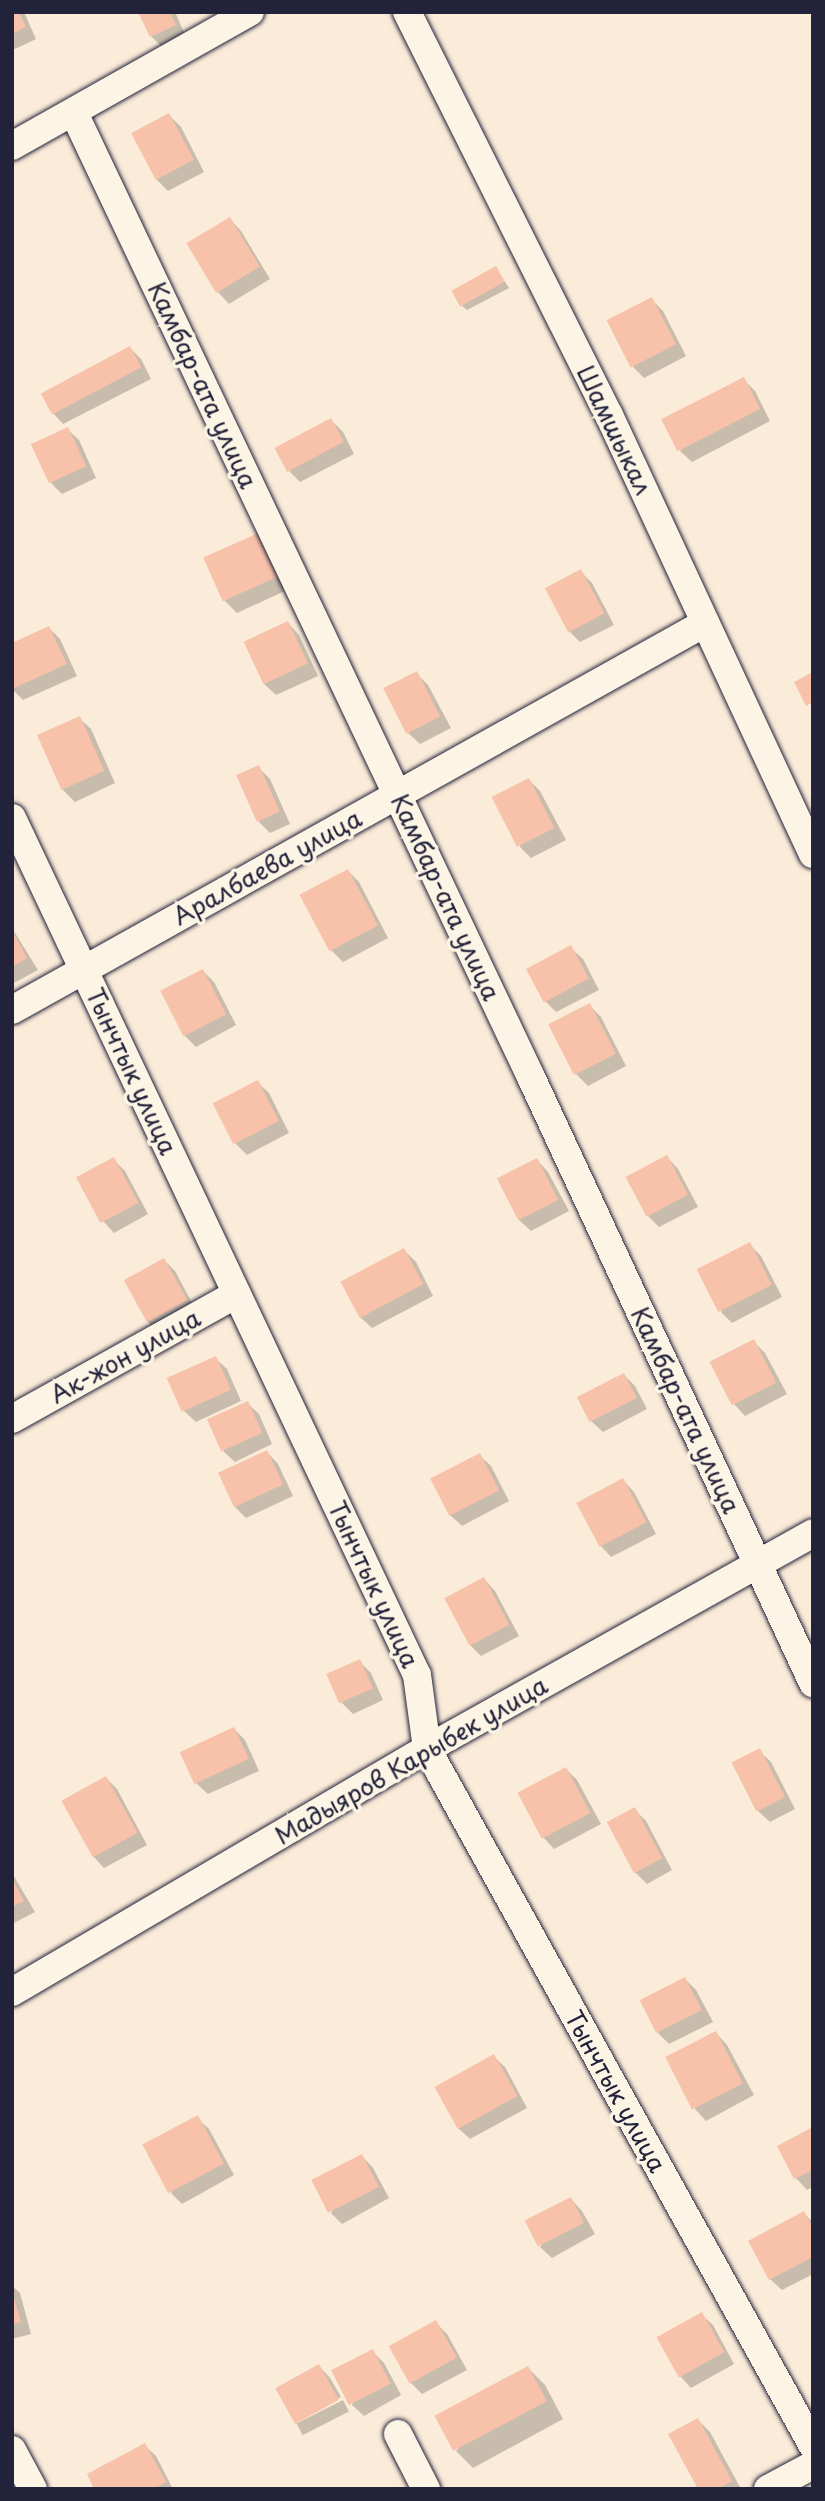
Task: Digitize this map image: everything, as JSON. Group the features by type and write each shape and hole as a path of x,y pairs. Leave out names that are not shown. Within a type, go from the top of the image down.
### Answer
{"street":[{"path":"12,145 74,113 250,12"},
{"name":"Шамшыкал","path":"407,12 609,415 813,854"},
{"name":"Камбар-ата улица","path":"74,113 813,1682"},
{"name":"Аралбаева улица","path":"12,1010 705,623"},
{"name":"Тынчтык улица","path":"12,818 417,1675 428,1749 813,2446"},
{"name":"Ак-жон улица","path":"12,1419 237,1294"},
{"name":"Мадыяров Карыбек улица","path":"12,1992 428,1749 813,1533"},
{"path":"398,2434 426,2489"},
{"path":"12,2450 33,2489"},
{"path":"768,2489 813,2465"}],"building":[{"path":"12,12 19,12 26,27 12,34"},
{"path":"138,12 170,12 176,25 150,37"},
{"path":"169,113 194,160 156,180 131,133"},
{"path":"230,217 260,267 216,293 186,243"},
{"path":"496,266 505,282 460,306 451,291"},
{"path":"652,297 676,344 631,367 607,320"},
{"path":"130,346 141,367 52,415 41,393"},
{"path":"744,377 760,409 677,451 661,419"},
{"path":"331,418 344,442 287,472 274,448"},
{"path":"68,427 86,466 49,483 31,444"},
{"path":"258,533 278,577 223,601 203,557"},
{"path":"581,569 604,613 568,632 545,588"},
{"path":"288,621 308,664 263,684 244,642"},
{"path":"49,626 67,664 12,689 12,643"},
{"path":"417,671 440,716 406,734 383,688"},
{"path":"813,672 813,702 806,706 794,682"},
{"path":"80,716 104,771 61,790 37,735"},
{"path":"259,765 280,812 257,822 236,775"},
{"path":"529,778 554,828 517,847 492,797"},
{"path":"348,869 378,926 329,951 299,895"},
{"path":"12,930 27,958 12,967"},
{"path":"571,945 589,979 544,1002 526,969"},
{"path":"203,969 226,1014 183,1036 160,991"},
{"path":"590,1003 616,1054 574,1075 548,1024"},
{"path":"258,1080 279,1121 233,1144 213,1103"},
{"path":"667,1155 688,1195 647,1217 626,1177"},
{"path":"114,1157 138,1203 100,1223 76,1177"},
{"path":"537,1158 558,1200 518,1220 497,1178"},
{"path":"750,1242 772,1285 718,1312 697,1269"},
{"path":"404,1248 423,1284 360,1318 340,1282"},
{"path":"164,1258 187,1300 147,1322 124,1280"},
{"path":"754,1339 776,1383 732,1405 709,1362"},
{"path":"216,1356 231,1390 182,1412 167,1378"},
{"path":"624,1373 637,1398 589,1422 577,1397"},
{"path":"248,1401 262,1433 221,1451 207,1419"},
{"path":"267,1450 283,1484 234,1507 218,1473"},
{"path":"480,1453 499,1490 449,1516 430,1478"},
{"path":"623,1478 646,1522 600,1547 576,1503"},
{"path":"484,1577 509,1625 470,1646 444,1598"},
{"path":"360,1659 373,1688 339,1703 326,1674"},
{"path":"234,1727 249,1759 194,1784 180,1752"},
{"path":"760,1748 785,1797 756,1812 731,1763"},
{"path":"566,1767 590,1813 542,1839 517,1793"},
{"path":"106,1776 138,1833 93,1858 61,1801"},
{"path":"635,1807 662,1858 634,1873 607,1822"},
{"path":"12,1878 24,1901 12,1907"},
{"path":"685,1977 702,2010 656,2033 640,2000"},
{"path":"716,2031 743,2084 692,2109 665,2057"},
{"path":"494,2054 517,2096 458,2129 435,2087"},
{"path":"198,2115 224,2164 168,2193 142,2145"},
{"path":"813,2127 813,2170 794,2179 777,2146"},
{"path":"362,2154 379,2187 328,2213 311,2180"},
{"path":"571,2197 584,2223 538,2246 525,2221"},
{"path":"804,2211 813,2228 813,2257 769,2280 748,2241"},
{"path":"12,2296 21,2322 12,2325"},
{"path":"702,2312 724,2352 679,2377 657,2337"},
{"path":"436,2320 457,2358 410,2384 389,2346"},
{"path":"373,2349 391,2384 349,2405 331,2370"},
{"path":"319,2364 339,2400 295,2424 275,2388"},
{"path":"528,2366 547,2401 453,2451 434,2416"},
{"path":"698,2418 732,2481 718,2489 698,2489 668,2434"},
{"path":"145,2443 166,2482 154,2489 94,2489 87,2474"}]}
